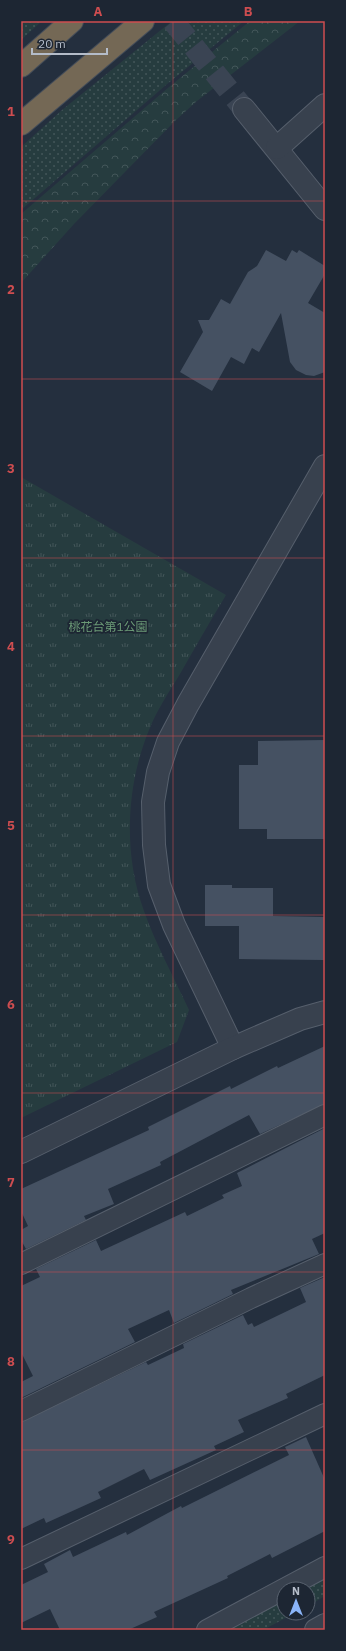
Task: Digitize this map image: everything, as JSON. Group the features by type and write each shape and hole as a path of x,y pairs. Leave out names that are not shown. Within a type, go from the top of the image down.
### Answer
{"highway":[{"path":"21,66 72,21"},
{"path":"21,124 143,21"}],"street":[{"path":"277,148 325,105"},
{"path":"244,108 325,209"},
{"path":"233,1048 174,925 159,885 154,844 154,802 158,772 168,742 188,704 325,466"},
{"path":"21,1152 233,1048 300,1019 325,1012"},
{"path":"21,1264 325,1116"},
{"path":"21,1411 251,1298 325,1264"},
{"path":"21,1559 325,1414"},
{"path":"206,1630 325,1567"},
{"path":"316,1630 325,1625"}],"green space":[{"path":"21,21 42,21 21,40"},
{"path":"172,21 244,21 166,85 21,210 21,147 62,110"},
{"path":"250,21 300,21 197,101 175,121 74,224 21,283 21,214 169,87"},
{"name":"桃花台第1公園","path":"21,477 226,595 163,701 152,723 141,752 132,797 130,843 137,889 154,936 189,1010 177,1042 21,1118"},
{"path":"325,1579 325,1596 316,1601 316,1584"},
{"path":"276,1604 276,1621 280,1621 263,1630 227,1630"}],"building":[{"path":"266,250 286,261 292,250 297,253 299,250 325,266 325,274 308,303 325,313 325,372 314,376 306,375 296,370 290,362 281,313 259,352 252,348 244,364 231,357 212,391 180,372 203,332 198,320 209,320 221,299 230,304 248,272 257,266"},
{"path":"325,740 325,839 267,839 267,829 239,829 239,765 258,765 258,741"},
{"path":"205,885 232,885 232,888 273,888 273,916 325,917 324,960 239,959 239,926 205,926"},
{"path":"325,1046 325,1104 260,1134 249,1115 160,1162 161,1165 108,1189 114,1204 84,1216 86,1220 26,1249 21,1240 21,1230 28,1226 21,1211 21,1189 149,1130 148,1127 230,1086 231,1089 277,1066 278,1068"},
{"path":"325,1128 325,1233 312,1239 319,1254 231,1290 233,1294 174,1323 169,1310 128,1329 135,1342 21,1398 21,1382 33,1376 21,1352 21,1286 40,1277 36,1269 96,1240 101,1251 185,1212 187,1216 224,1198 222,1195 242,1186 237,1173"},
{"path":"325,1277 325,1375 286,1394 288,1398 238,1420 244,1432 214,1446 216,1450 150,1480 144,1469 98,1492 101,1498 46,1523 44,1518 21,1529 21,1422 146,1362 148,1365 184,1348 183,1344 243,1315 248,1325 252,1323 254,1327 306,1302 300,1288"},
{"path":"306,1437 325,1480 325,1531 272,1558 270,1554 227,1576 228,1578 154,1612 157,1617 128,1630 60,1630 50,1609 21,1623 21,1585 48,1572 44,1564 70,1550 73,1557 126,1532 127,1535 181,1506 182,1508 289,1455 285,1447"}],"tunnel":[{"path":"173,21 244,109"}]}
